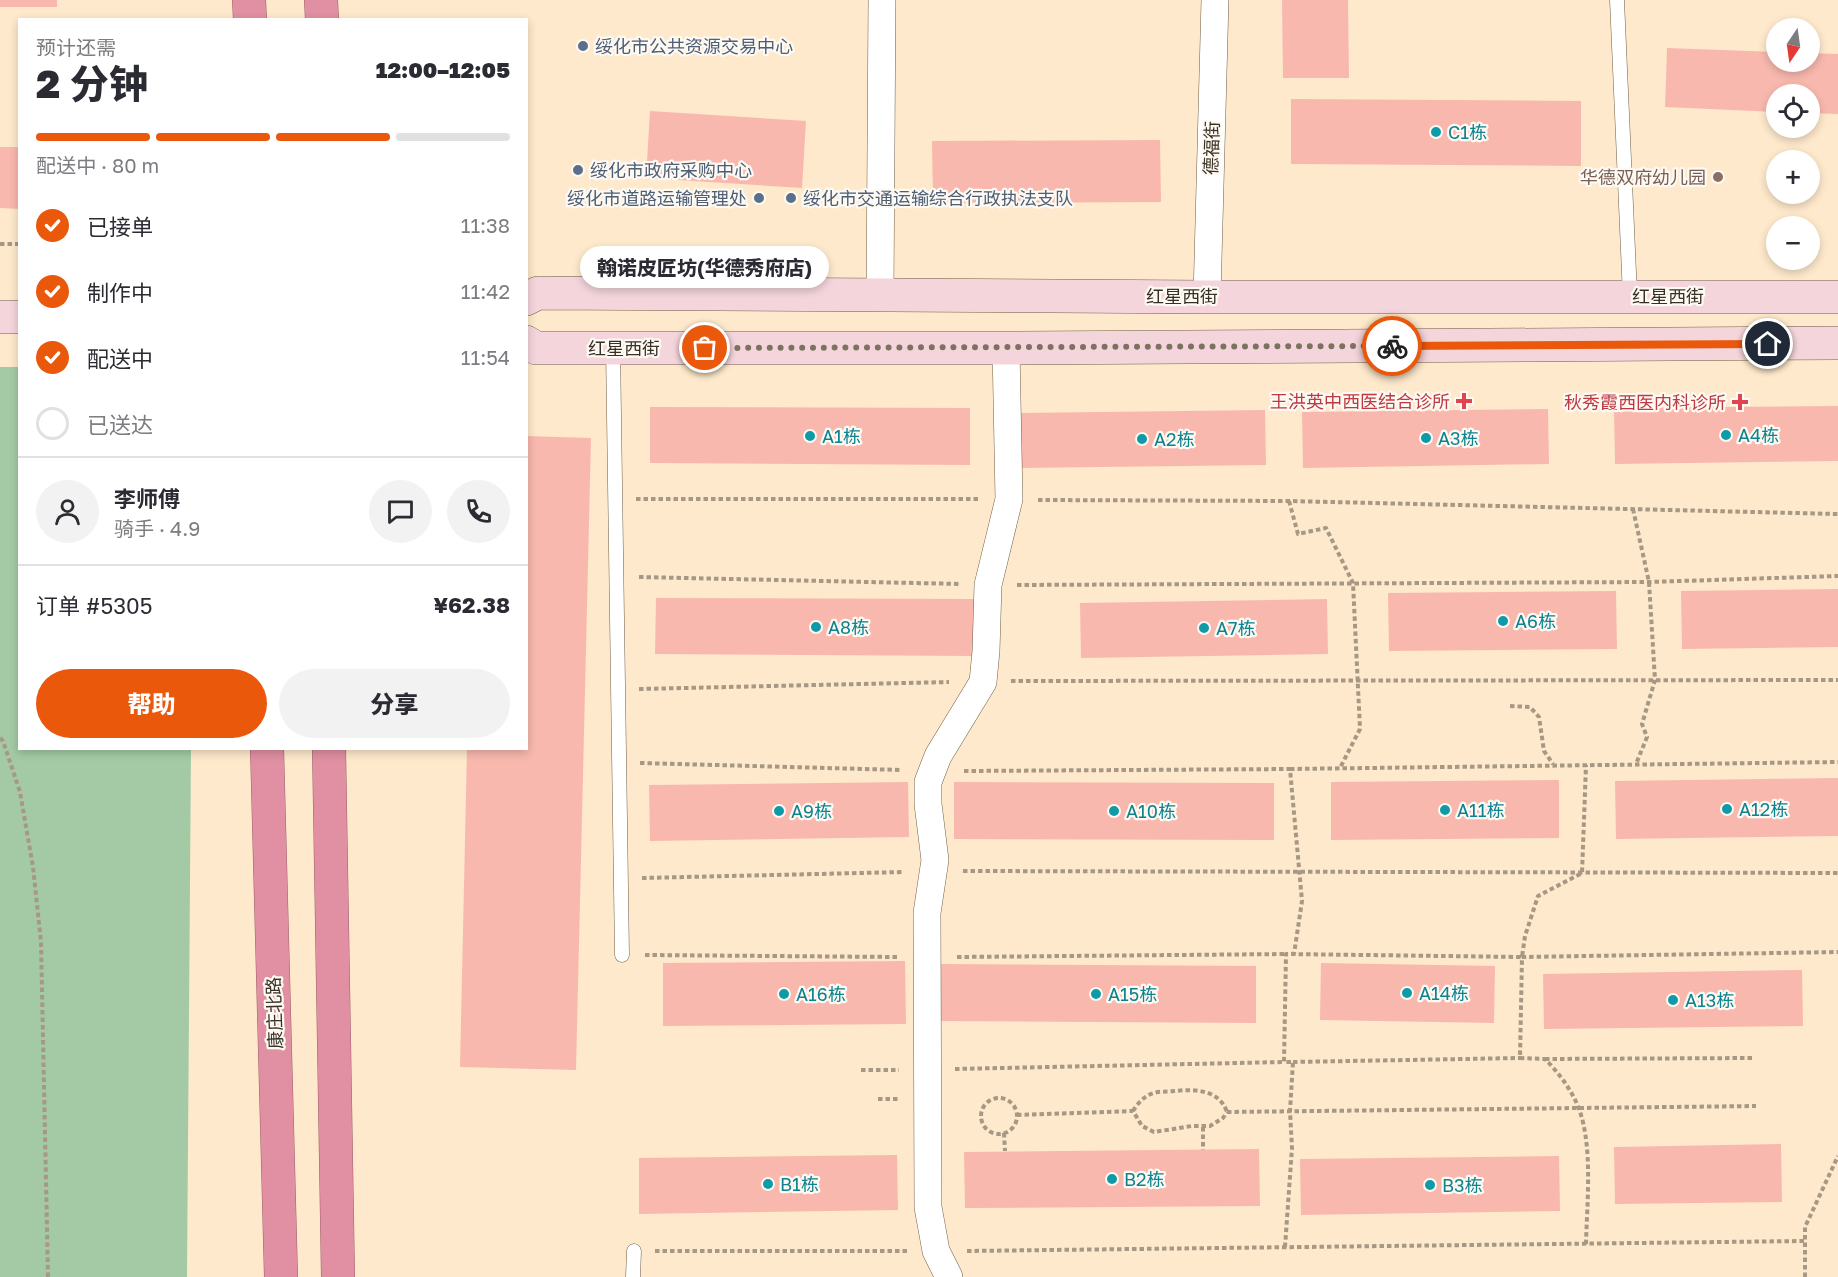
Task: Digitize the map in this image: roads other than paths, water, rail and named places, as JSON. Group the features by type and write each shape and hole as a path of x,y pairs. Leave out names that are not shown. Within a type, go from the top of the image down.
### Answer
{"highway":[{"path":"249,0 250,18"},
{"path":"321,0 322,18"},
{"name":"康庄北路","path":"267,750 281,1277"},
{"path":"329,750 338,1277"}],"main road":[{"name":"红星西街","path":"528,298 538,293 1207,297 1838,297"},
{"path":"1207,297 1208,347"},
{"path":"0,317 18,317"},
{"name":"红星西街","path":"528,343 536,348 1006,348 1838,343"}],"street":[{"path":"880,294 882,0"},
{"name":"德福街","path":"1207,297 1215,0"},
{"path":"949,1277 936,1251 928,1207 927,913 935,860 928,804 928,782 938,756 982,682 986,651 988,585 1009,500 1006,348"}],"lane":[{"path":"1617,0 1630,296"},
{"path":"613,348 621,955"},
{"path":"633,1277 634,1251"}],"place":[{"name":"绥化市公共资源交易中心","path":"583,46"},
{"name":"C1栋","path":"1436,132"},
{"name":"绥化市政府采购中心","path":"578,170"},
{"name":"华德双府幼儿园","path":"1718,177"},
{"name":"绥化市道路运输管理处","path":"759,198"},
{"name":"绥化市交通运输综合行政执法支队","path":"791,198"},
{"name":"翰诺皮匠坊(华德秀府店)","path":"705,348"},
{"name":"王洪英中西医结合诊所","path":"1464,401"},
{"name":"秋秀霞西医内科诊所","path":"1740,402"},
{"name":"A4栋","path":"1726,435"},
{"name":"A1栋","path":"810,436"},
{"name":"A3栋","path":"1426,438"},
{"name":"A2栋","path":"1142,439"},
{"name":"A6栋","path":"1503,621"},
{"name":"A8栋","path":"816,627"},
{"name":"A7栋","path":"1204,628"},
{"name":"A12栋","path":"1727,809"},
{"name":"A11栋","path":"1445,810"},
{"name":"A9栋","path":"779,811"},
{"name":"A10栋","path":"1114,811"},
{"name":"A14栋","path":"1407,993"},
{"name":"A16栋","path":"784,994"},
{"name":"A15栋","path":"1096,994"},
{"name":"A13栋","path":"1673,1000"},
{"name":"B2栋","path":"1112,1179"},
{"name":"B1栋","path":"768,1184"},
{"name":"B3栋","path":"1430,1185"}]}
